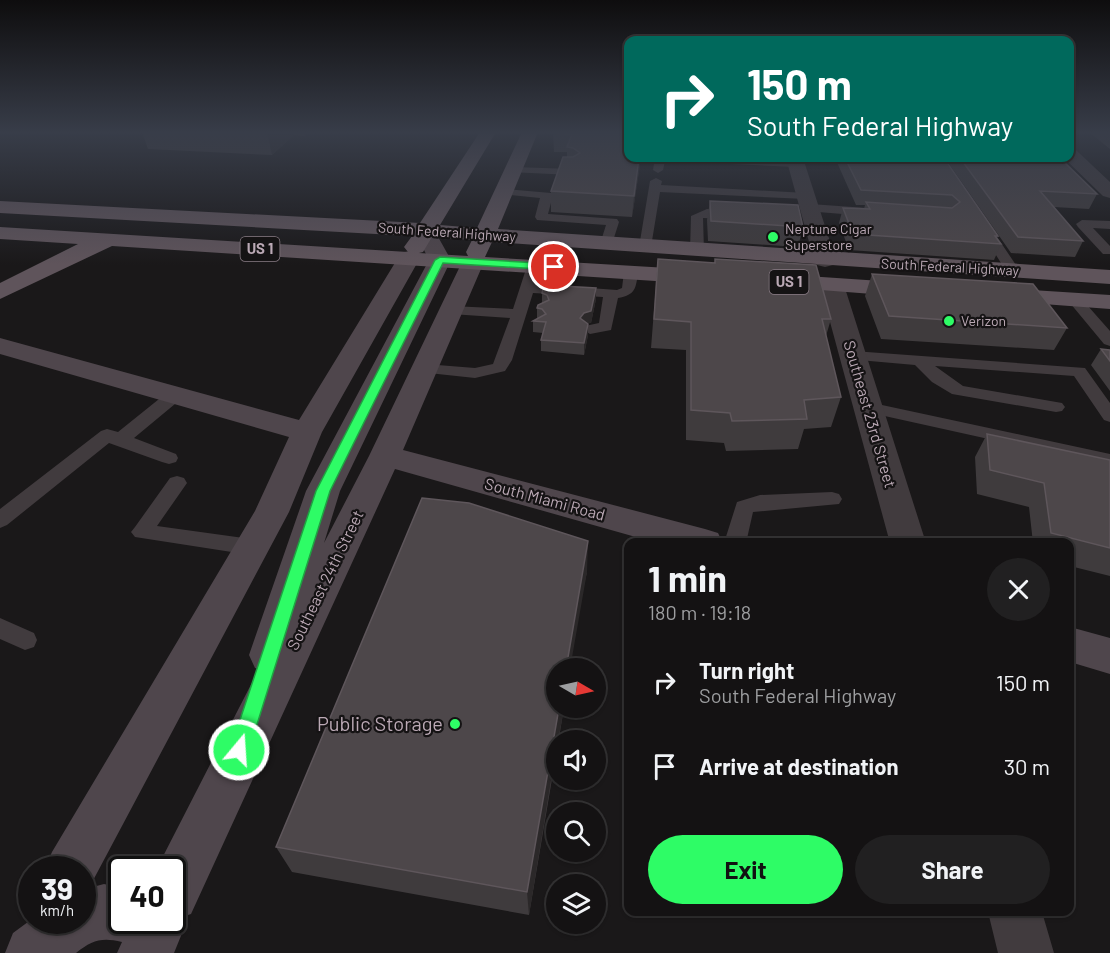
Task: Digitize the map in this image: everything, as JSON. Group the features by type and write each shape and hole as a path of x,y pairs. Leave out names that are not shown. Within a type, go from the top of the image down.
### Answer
{"main road":[{"path":"436,253 469,176"},
{"path":"436,253 485,235 511,176"},
{"name":"South Federal Highway","path":"0,207 436,253 534,266 725,278"},
{"name":"South Federal Highway","path":"0,233 111,240 436,253 485,235 697,251 938,291"},
{"path":"0,292 81,251 111,240"},
{"name":"South Federal Highway","path":"749,280 828,272 1013,271 1110,277"},
{"name":"South Federal Highway","path":"973,294 1110,302"}],"street":[{"name":"Southeast 23rd Street","path":"799,176 907,538"},
{"path":"1094,176 1110,192"},
{"name":"Southeast 24th Street","path":"186,856 232,771 385,456 451,310 436,253"},
{"path":"78,856 272,512 307,432 436,253"},
{"path":"232,771 323,491 436,253"},
{"path":"0,346 307,432"},
{"name":"South Miami Road","path":"385,456 687,538"},
{"path":"1074,646 1110,657"},
{"path":"1016,916 1026,953"},
{"path":"23,953 34,934"},
{"path":"33,953 56,934"}],"lane":[{"path":"645,247 657,176"},
{"path":"679,176 808,211 878,212"},
{"path":"504,192 547,195 541,217 613,222 606,244"},
{"path":"697,251 697,216 707,213 743,215"},
{"path":"980,221 1013,271"},
{"path":"1108,251 1082,224 1110,225"},
{"path":"425,369 475,373 499,368 504,360 534,266"},
{"path":"527,288 619,294 629,290 631,272"},
{"path":"590,329 606,327 600,314 611,294"},
{"path":"1075,300 1110,341"},
{"path":"451,310 518,315 540,309"},
{"path":"518,315 536,325"},
{"path":"853,356 1080,370 1110,416"},
{"path":"919,360 938,378 958,390 1056,407"},
{"path":"120,440 175,395"},
{"path":"868,407 1110,460"},
{"path":"0,520 107,435 169,458"},
{"path":"177,483 142,532 251,547"},
{"path":"736,538 744,507 760,502 832,499"},
{"path":"0,628 25,640"}],"building":[{"path":"556,176 637,176 634,196 551,191"},
{"path":"854,176 957,176 998,236 995,236 1001,244 853,234 843,208 870,209 866,202 952,208 960,202 952,195 861,190"},
{"path":"974,176 1079,176 1097,194 1040,191 1083,241 1018,237"},
{"path":"710,201 798,205 803,227 711,221"},
{"path":"658,259 715,263 715,259 816,265 831,319 822,319 841,397 804,400 807,419 732,421 730,413 691,410 691,322 654,319"},
{"path":"872,274 1033,284 1067,328 889,316"},
{"path":"544,285 596,288 591,311 584,313 580,318 588,324 584,343 541,340 546,322 533,321 546,314 542,309 537,308 538,305 549,300 547,295 542,293"},
{"path":"1101,349 1110,350 1110,361"},
{"path":"987,434 1110,460 1110,548 1051,533 1044,483 990,470"},
{"name":"Public Storage","path":"422,498 469,503 588,541 568,658 546,658 546,718 557,718 555,730 546,730 546,783 527,892 276,847"}],"place":[{"name":"Neptune Cigar Superstore","path":"773,237"},
{"name":"Verizon","path":"949,321"},
{"name":"Public Storage","path":"455,724"}],"route":[{"path":"239,750 323,491 440,260 554,267"}]}
